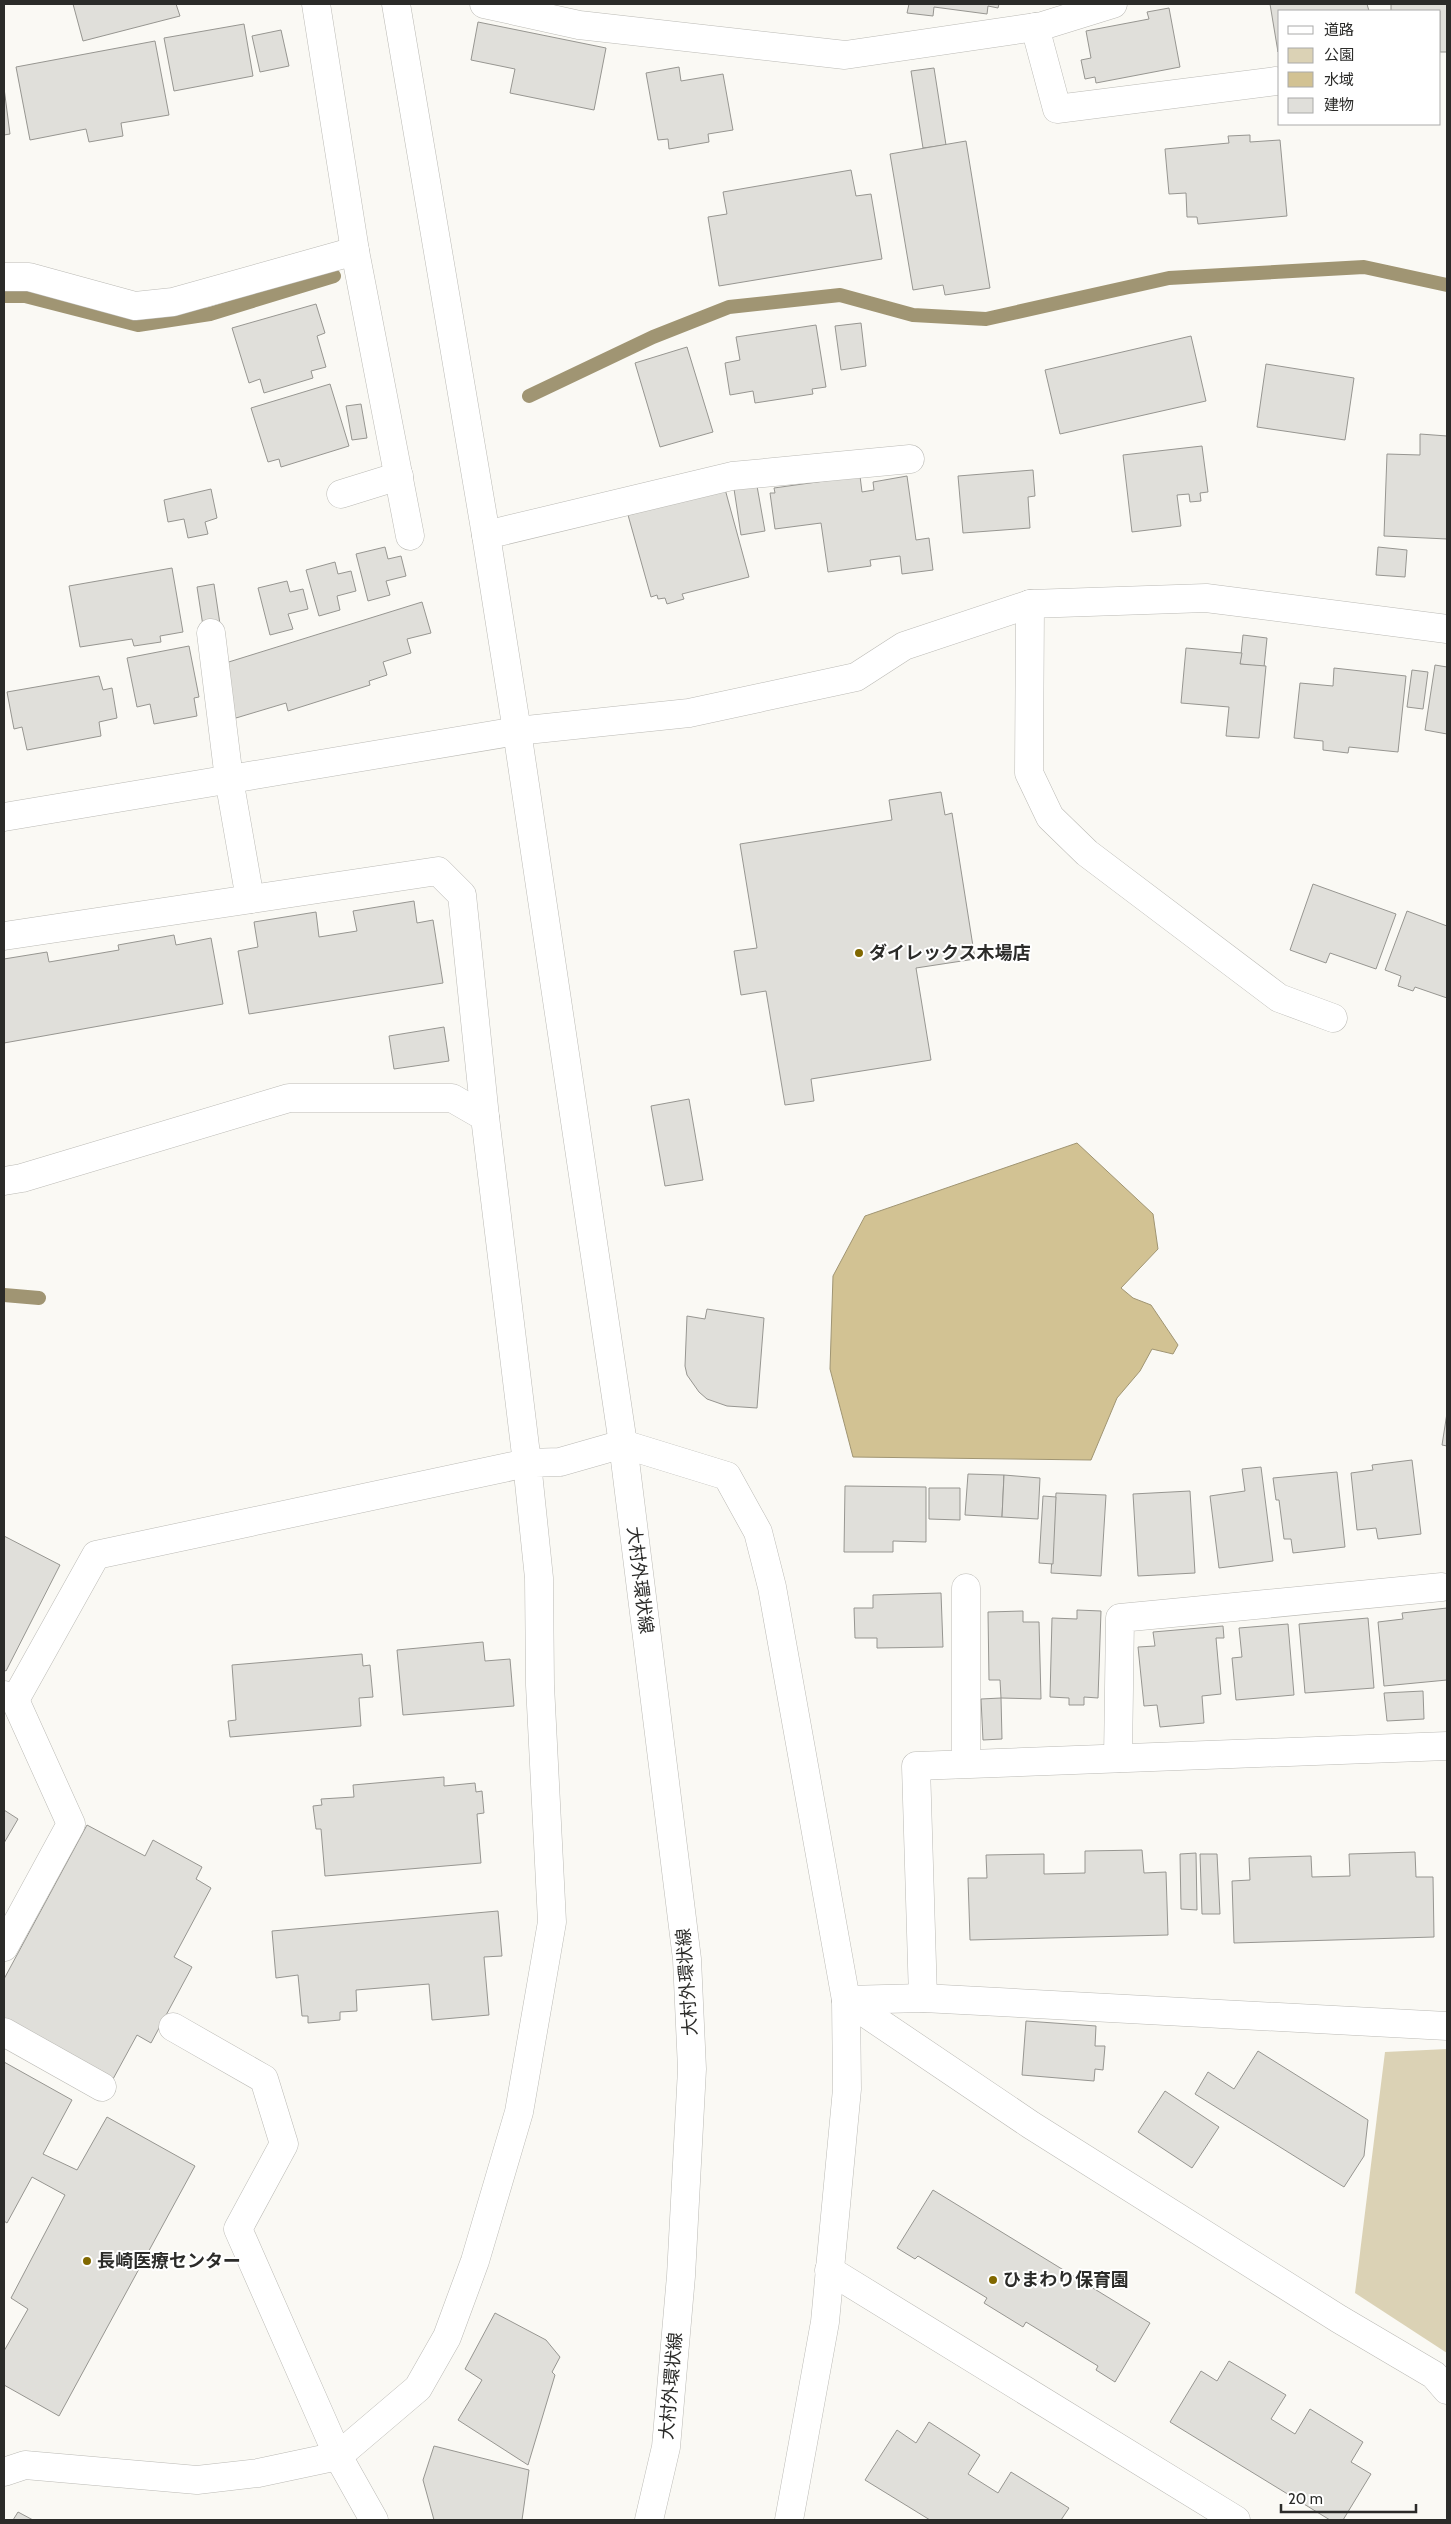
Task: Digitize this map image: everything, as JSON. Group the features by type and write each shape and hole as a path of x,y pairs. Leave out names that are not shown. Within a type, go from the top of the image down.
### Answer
{"street":[{"path":"316,4 355,251 410,536"},
{"name":"大村外環状線","path":"396,4 486,535 517,731 623,1444 687,1959 692,2069 681,2276 666,2447 650,2520"},
{"path":"484,4 578,14 845,55 1035,27 1113,4"},
{"path":"1035,27 1057,109 1276,81"},
{"path":"4,277 30,277 135,306 173,302 355,251"},
{"path":"486,535 732,476 910,459"},
{"path":"341,494 399,476"},
{"path":"4,817 517,731 689,713 856,677 904,646 1030,604 1206,598 1447,629"},
{"path":"1030,604 1029,773 1050,817 1086,853 1279,998 1333,1018"},
{"path":"212,633 229,778 250,899"},
{"path":"4,936 438,871 462,895 485,1117 539,1578 540,1685 552,1922 520,2112 475,2261 447,2337 418,2388 338,2456 258,2473 197,2480 25,2465 4,2472"},
{"path":"4,1181 22,1178 289,1098 452,1098 485,1117"},
{"path":"4,1947 71,1824 9,1697 96,1555 527,1463 560,1462 623,1444 727,1476 758,1532 772,1587 846,2000 847,2089 825,2322 789,2520"},
{"path":"1118,1758 1120,1618 1442,1587"},
{"path":"966,1588 966,1763"},
{"path":"924,1998 916,1766 1447,1746"},
{"path":"846,2000 924,1998 1447,2026"},
{"path":"846,2000 1031,2126 1339,2319 1434,2375 1447,2390"},
{"path":"173,2027 264,2080 284,2144 238,2229 338,2456 374,2520"},
{"path":"4,2032 102,2087"},
{"path":"829,2270 1236,2520"}],"green space":[{"path":"1447,2049 1447,2353 1355,2293 1385,2052"}],"water":[{"path":"1077,1143 1153,1214 1158,1249 1121,1288 1133,1298 1151,1305 1178,1345 1173,1354 1152,1349 1140,1371 1117,1398 1091,1460 853,1457 830,1369 833,1276 865,1216"}],"building":[{"path":"73,4 176,4 180,16 83,41"},
{"path":"909,4 999,4 998,8 988,6 987,14 934,7 933,16 907,13"},
{"path":"1270,4 1367,4 1369,10 1278,10 1278,52"},
{"path":"1391,4 1447,4 1447,52 1441,52 1441,10 1391,10"},
{"path":"1169,8 1180,67 1096,83 1095,77 1085,79 1081,60 1091,58 1086,31 1149,19 1147,12"},
{"path":"478,22 606,48 594,110 510,93 515,69 471,60"},
{"path":"244,24 253,76 174,91 164,38"},
{"path":"281,30 289,66 260,72 252,36"},
{"path":"155,41 169,115 121,123 123,136 89,142 86,129 30,140 16,67"},
{"path":"679,67 681,81 723,74 733,130 708,134 709,142 669,149 668,139 658,140 646,73"},
{"path":"934,68 946,145 923,148 911,71"},
{"path":"4,88 10,134 4,135"},
{"path":"1250,135 1250,142 1280,140 1287,216 1198,224 1197,217 1187,217 1186,193 1169,194 1165,149 1229,143 1228,136"},
{"path":"966,141 990,288 945,295 943,285 913,290 890,154"},
{"path":"851,170 856,196 871,194 882,259 719,286 708,217 727,214 723,192"},
{"path":"316,304 325,333 317,336 326,367 311,371 313,378 264,393 260,379 249,383 232,328"},
{"path":"861,323 866,366 841,370 835,326"},
{"path":"816,325 826,387 812,389 813,394 755,403 753,391 730,395 725,363 740,360 736,337"},
{"path":"1191,336 1206,401 1060,434 1045,370"},
{"path":"687,347 713,432 660,447 635,363"},
{"path":"1266,364 1354,378 1345,440 1257,427"},
{"path":"330,384 349,446 281,467 279,459 268,462 251,408"},
{"path":"361,404 367,438 352,440 346,406"},
{"path":"1420,434 1447,436 1447,539 1384,536 1387,454 1420,455"},
{"path":"1202,446 1208,492 1200,493 1201,501 1190,502 1189,494 1177,495 1181,526 1132,532 1123,455"},
{"path":"1033,470 1035,496 1028,497 1030,528 963,533 958,476"},
{"path":"860,476 862,492 874,490 873,482 907,476 916,540 929,538 933,570 902,574 900,556 870,560 871,566 828,572 821,523 775,529 770,493 775,493 774,488"},
{"path":"757,486 765,531 741,535 734,489"},
{"path":"211,489 217,518 205,522 208,534 188,538 184,519 168,522 164,500"},
{"path":"725,489 749,577 682,594 684,599 667,604 665,598 658,599 657,595 651,597 628,515"},
{"path":"385,547 388,559 401,556 406,576 386,581 390,595 368,601 356,554"},
{"path":"1378,547 1407,550 1405,577 1376,575"},
{"path":"335,562 338,574 351,571 356,591 337,596 340,610 319,616 306,570"},
{"path":"172,568 183,632 160,636 161,642 134,646 132,639 80,647 69,586"},
{"path":"287,581 290,592 303,589 308,609 288,614 293,629 270,635 258,588"},
{"path":"214,584 220,624 203,626 197,587"},
{"path":"422,602 431,633 407,639 411,653 383,662 387,675 369,681 370,685 288,711 286,703 236,718 219,665"},
{"path":"1243,635 1267,638 1264,667 1240,664"},
{"path":"189,646 199,697 194,698 197,716 154,724 150,704 137,707 127,658"},
{"path":"1186,648 1242,653 1240,664 1266,666 1259,738 1226,736 1229,707 1181,703"},
{"path":"1435,665 1447,667 1447,734 1425,730"},
{"path":"1334,668 1406,676 1398,752 1349,747 1348,753 1323,750 1323,741 1294,738 1300,683 1333,686"},
{"path":"1412,670 1428,672 1423,709 1407,707"},
{"path":"99,676 103,690 112,688 117,718 99,722 101,736 27,750 22,727 14,729 7,692"},
{"path":"941,792 945,815 952,813 975,959 916,968 931,1060 811,1079 814,1101 785,1105 766,991 741,995 734,951 757,948 740,844 892,820 889,800"},
{"path":"1313,884 1396,914 1376,969 1330,953 1326,963 1290,950"},
{"path":"414,901 417,923 433,920 443,983 249,1014 238,951 258,947 254,922 316,912 319,937 357,931 353,911"},
{"path":"1407,911 1447,926 1447,998 1415,987 1413,991 1398,986 1401,976 1385,970"},
{"path":"174,935 176,945 211,938 223,1004 4,1043 4,959 47,952 49,962 119,950 118,945"},
{"path":"444,1027 449,1061 394,1069 389,1036"},
{"path":"689,1099 703,1180 665,1186 651,1106"},
{"path":"707,1309 764,1318 757,1408 727,1406 707,1399 699,1392 687,1375 685,1366 687,1316 705,1319"},
{"path":"1447,1413 1447,1446 1442,1445"},
{"path":"1412,1460 1421,1534 1378,1539 1376,1528 1357,1530 1351,1473 1373,1470 1372,1465"},
{"path":"1261,1467 1273,1561 1219,1568 1210,1496 1245,1491 1242,1469"},
{"path":"1337,1472 1345,1547 1293,1553 1291,1539 1284,1539 1279,1500 1276,1500 1273,1478"},
{"path":"968,1474 1004,1475 1002,1517 965,1515"},
{"path":"1004,1475 1040,1478 1038,1519 1002,1517"},
{"path":"845,1486 926,1487 926,1542 893,1541 893,1552 844,1552"},
{"path":"929,1488 960,1488 960,1520 929,1519"},
{"path":"1190,1491 1195,1573 1138,1576 1133,1494"},
{"path":"1056,1493 1106,1495 1101,1576 1051,1573"},
{"path":"1043,1496 1056,1497 1053,1564 1039,1563"},
{"path":"4,1536 60,1565 6,1671 4,1670"},
{"path":"941,1593 943,1647 877,1648 877,1638 855,1638 854,1608 873,1608 873,1595"},
{"path":"1447,1608 1447,1680 1384,1686 1378,1622 1403,1619 1402,1613"},
{"path":"1077,1610 1101,1611 1098,1698 1084,1697 1084,1705 1069,1705 1069,1698 1050,1697 1052,1618 1077,1619"},
{"path":"1023,1611 1023,1622 1039,1622 1041,1699 1001,1698 1000,1680 989,1680 988,1612"},
{"path":"1368,1618 1374,1688 1305,1693 1299,1624"},
{"path":"1288,1624 1294,1695 1236,1700 1232,1658 1242,1657 1239,1628"},
{"path":"1223,1626 1224,1638 1216,1638 1221,1694 1202,1696 1204,1723 1160,1727 1157,1705 1144,1706 1138,1647 1155,1646 1153,1632"},
{"path":"483,1642 485,1661 510,1659 514,1706 403,1715 397,1650"},
{"path":"362,1654 363,1666 370,1665 373,1697 359,1698 361,1726 230,1737 228,1721 236,1720 232,1665"},
{"path":"1423,1691 1424,1719 1387,1721 1384,1693"},
{"path":"1001,1698 1002,1739 983,1740 981,1699"},
{"path":"444,1777 444,1786 475,1783 476,1792 482,1791 484,1813 477,1814 481,1863 325,1876 321,1829 316,1829 313,1806 322,1805 321,1799 354,1797 353,1785"},
{"path":"4,1810 18,1819 4,1843"},
{"path":"87,1825 145,1856 153,1840 202,1867 196,1879 211,1888 174,1957 192,1967 151,2043 137,2035 113,2079 4,2020 4,1979"},
{"path":"1142,1850 1144,1873 1166,1872 1168,1935 970,1940 968,1878 987,1878 986,1855 1044,1854 1044,1874 1085,1873 1085,1851"},
{"path":"1415,1852 1416,1877 1433,1877 1434,1937 1234,1943 1232,1881 1250,1880 1249,1858 1311,1856 1312,1877 1350,1876 1349,1854"},
{"path":"1196,1853 1197,1910 1181,1909 1180,1854"},
{"path":"1200,1854 1217,1854 1220,1914 1202,1914"},
{"path":"498,1911 502,1956 484,1957 489,2015 432,2020 429,1984 356,1990 357,2011 340,2012 340,2020 308,2023 308,2016 302,2016 298,1975 276,1978 272,1931"},
{"path":"1026,2021 1096,2026 1095,2046 1105,2046 1103,2070 1095,2069 1094,2081 1022,2075"},
{"path":"1258,2051 1368,2120 1364,2156 1344,2187 1195,2094 1208,2072 1234,2089"},
{"name":"長崎医療センター","path":"4,2062 72,2100 43,2154 77,2170 107,2117 195,2166 59,2416 4,2385 4,2351 28,2309 11,2298 65,2195 32,2177 7,2223 4,2221"},
{"path":"1165,2091 1219,2127 1192,2168 1138,2132"},
{"path":"933,2190 1150,2323 1115,2382 1096,2370 1098,2366 1026,2322 1023,2327 984,2303 987,2298 918,2256 915,2259 897,2248"},
{"path":"495,2313 546,2340 560,2357 552,2372 555,2375 528,2465 458,2420 482,2380 465,2369"},
{"path":"1229,2361 1286,2395 1271,2419 1295,2434 1310,2409 1363,2442 1351,2462 1371,2474 1343,2520 1330,2520 1170,2422 1201,2371 1217,2381"},
{"path":"929,2422 980,2455 968,2474 998,2493 1011,2472 1069,2508 1061,2520 930,2520 865,2480 897,2430 916,2443"},
{"path":"434,2446 529,2470 522,2520 434,2520 423,2480"},
{"path":"18,2512 33,2520 13,2520"}],"waterway":[{"path":"529,396 653,337 729,307 840,295 913,315 986,319 1169,278 1364,267 1447,285"},
{"path":"4,296 25,296 138,325 210,314 334,276"},
{"path":"4,1295 39,1298"}],"place":[{"name":"ダイレックス木場店","path":"859,953"},
{"name":"長崎医療センター","path":"87,2261"},
{"name":"ひまわり保育園","path":"993,2280"}]}
